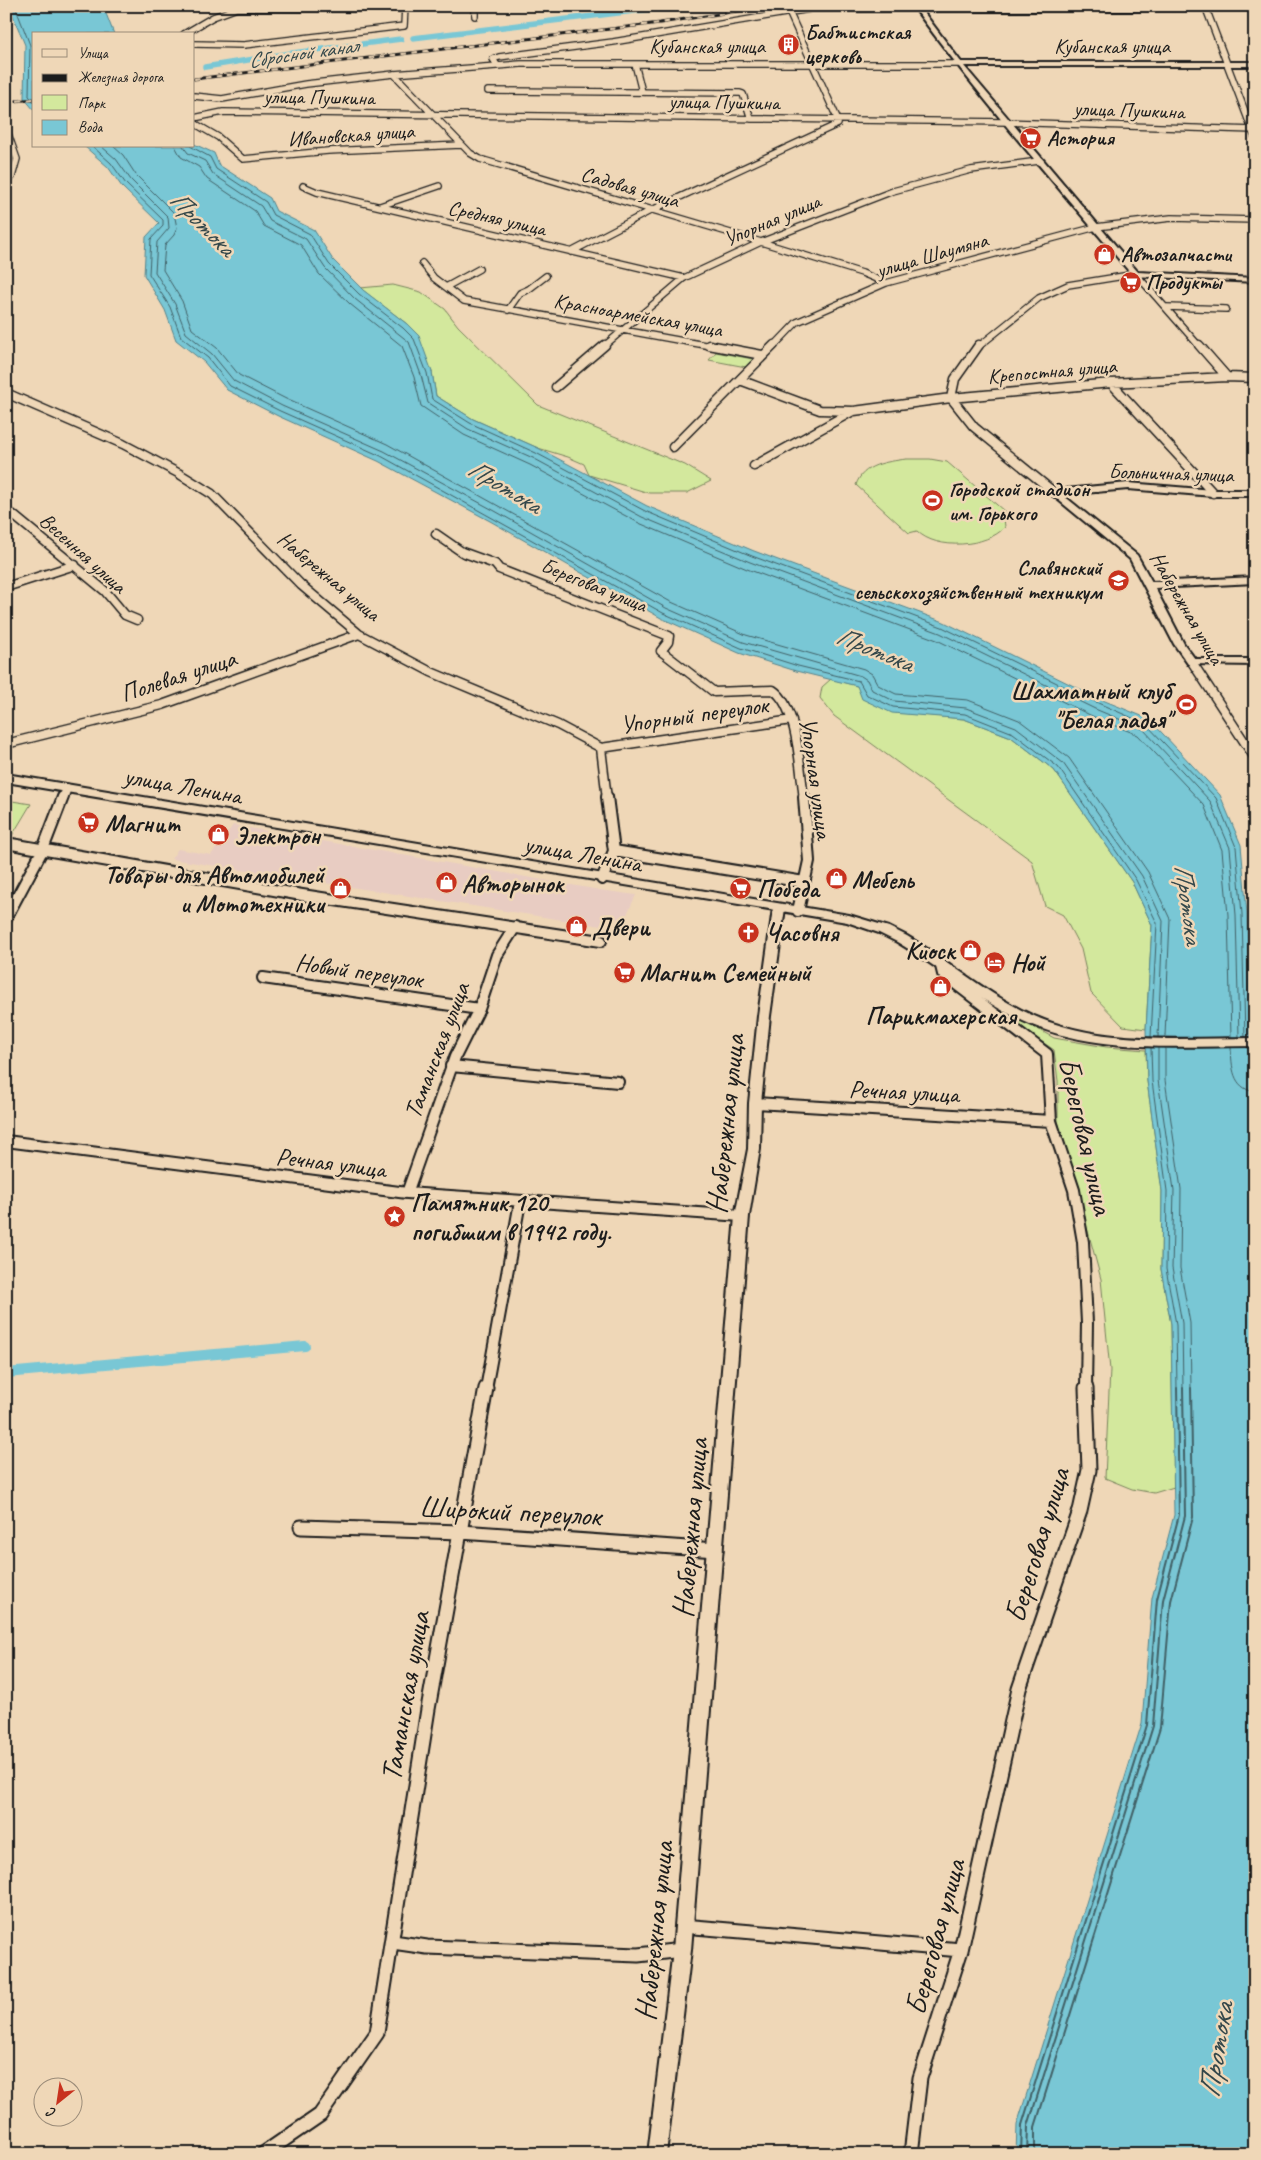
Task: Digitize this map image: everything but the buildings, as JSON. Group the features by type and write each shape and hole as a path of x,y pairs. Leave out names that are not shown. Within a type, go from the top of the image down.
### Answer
{"main road":[{"name":"улица Ленина","path":"6,778 869,924 902,939 1013,1010 1044,1025 1089,1037 1126,1040 1255,1042"}],"street":[{"path":"475,16 476,6"},
{"path":"917,7 959,64 1006,122 1226,376"},
{"path":"497,65 494,59 499,57 613,42 810,9 917,7 1255,8"},
{"path":"1205,7 1254,132"},
{"path":"187,32 213,17 237,8 405,8 404,26 244,45 195,44"},
{"path":"571,252 652,210 838,124 838,120 789,12"},
{"name":"Кубанская улица","path":"195,96 222,99 306,84 497,65 812,63 1255,64"},
{"path":"635,64 642,92"},
{"name":"Садовая улица","path":"394,74 461,145 480,159 761,242 862,273 886,283"},
{"path":"488,91 740,93 743,94 750,119"},
{"name":"улица Пушкина","path":"195,118 223,112 431,114 1006,122 1254,132"},
{"name":"Ивановская улица","path":"195,124 218,137 243,159 328,151 461,145"},
{"path":"6,128 17,160 12,177 6,181"},
{"name":"Упорная улица","path":"556,387 684,278 761,242 893,190 971,170 1039,161"},
{"name":"Средняя улица","path":"304,186 317,192 684,278"},
{"path":"379,207 439,186"},
{"name":"улица Шаумяна","path":"673,447 740,380 762,355 797,322 886,283 1096,227 1171,218 1255,220"},
{"name":"Красноармейская улица","path":"422,263 434,278 464,302 762,355"},
{"path":"446,287 479,269"},
{"path":"951,398 955,379 980,344 1039,298 1068,285 1136,274 1255,280"},
{"name":"Красноармейская улица","path":"508,310 520,293 529,289 546,276"},
{"path":"1166,307 1226,309"},
{"name":"Крепостная улица","path":"740,380 820,410 854,411 951,398 1111,383 1226,376 1255,378"},
{"path":"1111,383 1213,493"},
{"name":"Набережная улица","path":"6,393 123,444 178,473 212,494 301,585 358,634 431,672 558,725 601,748"},
{"name":"Набережная улица","path":"951,398 974,427 1134,557 1179,644 1255,758"},
{"name":"Крепостная улица","path":"754,466 839,421 854,411"},
{"name":"Больничная улица","path":"1055,493 1128,486 1213,493 1255,493"},
{"name":"Весенняя улица","path":"6,512 12,514 75,565 105,592 125,615 137,620"},
{"name":"Береговая улица","path":"436,534 462,552 495,564 498,569 669,636 668,642 661,651 710,689"},
{"path":"6,587 75,565"},
{"path":"1150,585 1255,580"},
{"name":"Полевая улица","path":"6,744 162,704 358,634"},
{"path":"1192,662 1255,662"},
{"name":"Упорная улица","path":"710,689 714,692 773,690 781,695 792,720 805,803 809,861 798,911"},
{"name":"Упорный переулок","path":"601,748 792,720"},
{"path":"601,748 614,851 602,879"},
{"path":"6,918 43,849 66,788"},
{"path":"6,843 302,895 602,941"},
{"path":"614,851 804,882"},
{"name":"Набережная улица","path":"657,2154 682,1950 742,1216 754,1149 755,1104 779,908"},
{"name":"Таманская улица","path":"408,1193 451,1066 479,1009 497,955 515,928"},
{"name":"Береговая улица","path":"912,2154 920,2078 961,1950 1019,1690 1080,1511 1089,1470 1086,1407 1087,1323 1083,1242 1074,1190 1051,1121 1047,1054 943,974 940,962"},
{"name":"Новый переулок","path":"263,978 479,1009"},
{"path":"451,1066 618,1082"},
{"name":"Речная улица","path":"755,1104 1051,1121"},
{"name":"Речная улица","path":"6,1141 408,1193 742,1216"},
{"name":"Таманская улица","path":"263,2154 320,2115 377,2034 393,1942 428,1710 520,1202"},
{"name":"Широкий переулок","path":"301,1527 461,1532 716,1550"},
{"path":"683,1926 961,1950"},
{"path":"393,1942 427,1947 638,1955 682,1950"}],"shaded area":[{"name":"Авторынок","path":"233,825 636,895 620,929 171,859 178,849 211,855"}],"green space":[{"path":"393,285 421,292 445,309 458,326 538,405 685,465 711,481 687,493 649,493 589,475 584,464 538,448 473,419 436,396 432,372 407,324 360,288"},
{"path":"716,352 753,359 746,367 709,360"},
{"name":"Городской cтадион им. Горького","path":"906,459 930,459 947,462 1011,517 1004,518 1005,527 997,534 986,539 962,544 937,542 917,531 909,533 856,485 859,478 870,468 883,463"},
{"path":"831,679 857,686 892,712 964,719 1011,737 1054,770 1132,882 1152,925 1146,1029 1123,1026 1091,993 1081,949 1063,915 1045,906 1032,861 834,716 820,698 822,687"},
{"path":"6,800 31,804 7,844 6,844"},
{"path":"992,1004 1054,1038 1106,1047 1146,1050 1147,1081 1162,1191 1161,1269 1171,1324 1174,1487 1154,1493 1132,1489 1105,1478 1110,1370 1101,1279 1058,1121 1058,1081 1054,1050 991,1007"}],"water":[{"path":"9,6 103,6 113,32 32,32 32,108 24,98 25,45"},
{"name":"Протока","path":"195,144 214,153 219,165 270,198 276,211 314,230 333,260 363,290 407,324 419,336 432,372 436,396 473,419 538,448 647,506 754,551 944,622 1100,699 1149,719 1220,795 1241,845 1247,914 1250,1062 1255,1085 1255,2154 1016,2154 1017,2125 1142,1723 1152,1598 1174,1515 1171,1324 1161,1269 1162,1191 1147,1081 1146,1029 1152,925 1132,882 1054,770 1011,737 964,719 892,713 862,699 857,686 796,671 739,653 661,618 490,521 378,461 278,416 227,390 204,362 176,340 165,310 144,275 146,237 159,223 122,187 108,167 86,148 195,148"}],"waterway":[{"name":"Сбросной канал","path":"413,38 675,6"},
{"name":"Сбросной канал","path":"205,67 285,54 401,39"},
{"path":"6,1373 305,1346"}],"railway":[{"path":"195,79 660,23 770,6"},
{"path":"6,102 32,99"}],"place":[{"name":"Бабтистская церковь","path":"789,44"},
{"name":"Астория","path":"1031,138"},
{"name":"Автозапчасти","path":"1105,254"},
{"name":"Продукты","path":"1130,282"},
{"name":"Городской cтадион им. Горького","path":"933,501"},
{"name":"Славянский сельскохозяйственный техникум","path":"1118,580"},
{"name":"Шахматный клуб \"Белая ладья\"","path":"1187,704"},
{"name":"Магнит","path":"89,823"},
{"name":"Электрон","path":"218,835"},
{"name":"Мебель","path":"836,879"},
{"name":"Авторынок","path":"446,883"},
{"name":"Товары для Автомобилей и Мототехники","path":"340,888"},
{"name":"Победа","path":"741,888"},
{"name":"Двери","path":"576,926"},
{"name":"Часовня","path":"749,932"},
{"name":"Киоск","path":"971,950"},
{"name":"Ной","path":"995,962"},
{"name":"Магнит Семейный","path":"624,972"},
{"name":"Парикмахерская","path":"941,986"},
{"name":"Памятник 120 погибшим в 1942 году.","path":"395,1216"}]}
